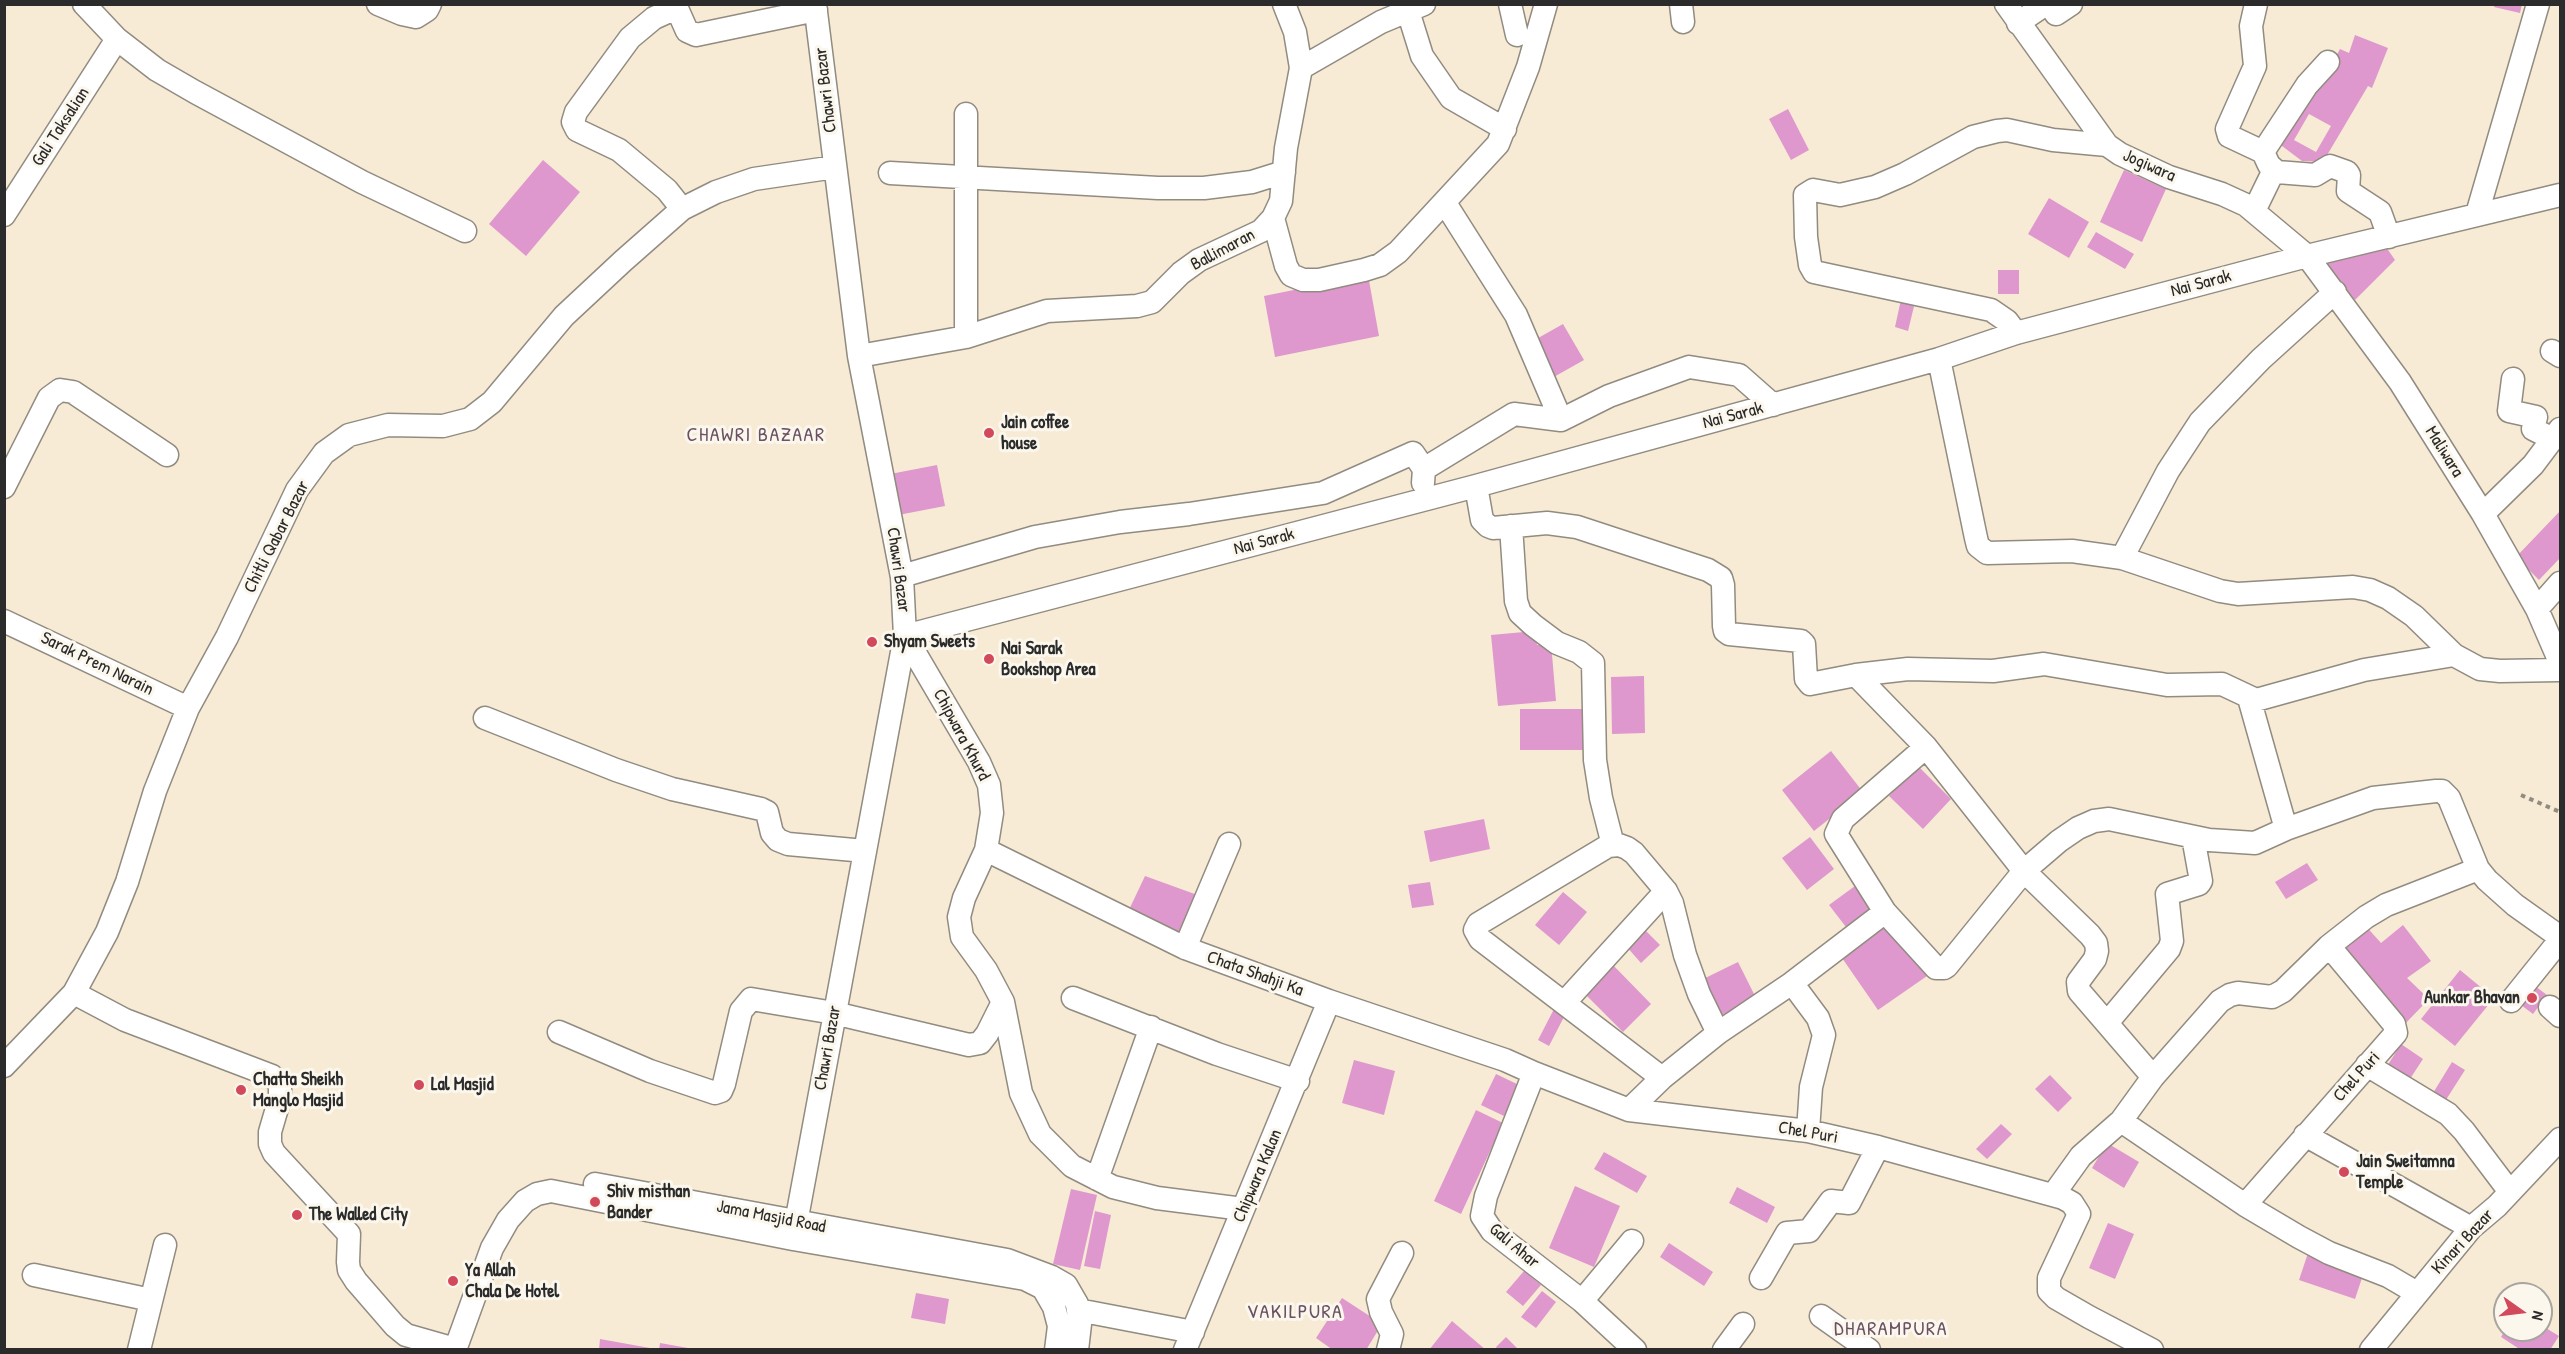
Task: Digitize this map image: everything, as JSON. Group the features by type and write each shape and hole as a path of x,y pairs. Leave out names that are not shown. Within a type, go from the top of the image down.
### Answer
{"street":[{"path":"84,4 117,39 157,69 195,92 362,182 465,231"},
{"path":"378,4 416,17 427,10 430,4"},
{"path":"1284,4 1295,32 1301,68 1381,22 1416,7 1422,56 1451,98 1505,129"},
{"path":"1510,4 1517,35"},
{"path":"1273,218 1286,266 1291,275 1303,280 1319,280 1380,265 1398,252 1498,144 1528,67 1546,4"},
{"path":"2012,14 2048,4 2056,14 2072,4"},
{"path":"2256,4 2251,26 2255,66 2227,133 2234,140 2269,161 2282,173 2316,175 2330,166 2347,172 2349,175 2348,191 2380,212 2389,237"},
{"path":"2477,214 2538,4"},
{"path":"682,209 667,190 619,150 577,130 573,122 576,112 630,38 654,18 675,6 687,31 696,35 815,7"},
{"name":"Chawri Bazar","path":"795,1231 905,636 902,576 859,356 815,7"},
{"name":"Jogiwara","path":"2012,14 2107,145 2120,154 2169,177 2222,194 2254,211 2307,256"},
{"name":"Gali Taksalian","path":"4,215 117,39"},
{"path":"2254,211 2269,161 2307,85 2328,62"},
{"name":"Ballimaran","path":"859,356 966,337 1047,311 1137,306 1152,302 1181,273 1199,260 1261,231 1273,218 1281,201 1286,148 1301,68"},
{"path":"966,114 966,337"},
{"path":"2016,333 2007,321 1991,310 1814,272 1810,266 1806,237 1805,195 1813,190 1840,195 1875,187 1905,174 1973,137 1997,131 2007,130 2053,140 2107,145"},
{"name":"Chitli Qabar Bazar","path":"4,1065 74,993 107,932 127,882 155,791 188,708 227,637 297,490 324,453 349,435 388,425 443,426 470,419 492,402 564,316 682,209 716,192 754,179 835,167"},
{"path":"890,173 1158,188 1204,188 1252,182 1284,172"},
{"name":"Nai Sarak","path":"905,636 1476,486 1773,405 1939,359 2016,333 2307,256 2560,195"},
{"path":"1445,203 1516,315 1561,420"},
{"name":"Maliwara","path":"2307,256 2400,382 2483,514 2537,609 2560,662"},
{"path":"2122,558 2168,471 2200,422 2260,359 2335,292"},
{"path":"1939,359 1976,538 1982,551 1994,555 2072,551 2122,558 2220,591 2238,594 2353,586 2388,598 2433,632 2454,655 2480,669 2560,670"},
{"path":"1424,469 1515,414 1561,420 1609,396 1689,367 1739,375 1773,405"},
{"path":"2483,514 2533,465 2557,434 2533,429 2536,417 2509,411 2513,379"},
{"path":"4,487 49,398 60,390 74,392 167,455"},
{"path":"902,576 1035,537 1120,522 1189,514 1323,493 1413,453 1424,469 1422,500"},
{"path":"1476,486 1484,523 1493,528 1547,523 1577,527 1708,570 1721,578 1723,585 1725,631 1730,634 1801,641 1804,644 1806,680 1810,684 1856,675 1908,669 1993,672 2044,664 2167,685 2222,684 2256,700 2364,670 2454,655"},
{"path":"1510,526 1516,601 1520,613 1533,626 1557,643 1579,652 1593,663 1595,760 1601,798 1613,845"},
{"path":"2537,609 2560,583"},
{"name":"Sarak Prem Narain","path":"4,621 188,708"},
{"name":"Chipwara Khurd","path":"905,636 979,762 989,785 992,813 986,850 964,898 959,916 962,937 986,970 1003,1002 1021,1093 1040,1134 1072,1166 1113,1187 1157,1197 1243,1209"},
{"path":"1856,675 1926,747 2024,871 2096,943 2095,959 2078,986 2082,995 2153,1077"},
{"path":"2249,698 2286,829"},
{"path":"485,718 627,774 672,789 761,809 767,812 772,833 778,840 789,844 865,850"},
{"path":"1926,747 1843,819 1836,828 1838,841 1885,912 1932,965 1944,968 2024,871 2059,842 2094,821 2109,819 2193,837 2233,843 2255,843 2286,829 2373,798 2442,791 2450,798 2478,869 2515,905 2560,939 2511,1001"},
{"path":"2107,1023 2169,949 2172,941 2166,894 2199,884 2201,881 2193,837"},
{"path":"1185,948 1229,844"},
{"path":"1662,1077 1480,939 1475,930 1482,921 1613,845 1627,848 1634,853 1666,891 1677,917 1681,943 1699,994 1718,1033"},
{"name":"Chata Shahji Ka","path":"986,850 1185,948 1329,1001 1506,1059 1534,1073"},
{"path":"2053,1195 2081,1156 2121,1122 2153,1077 2220,1001 2238,993 2272,997 2283,991 2329,946 2366,917 2386,905 2478,869"},
{"path":"1564,1004 1666,891"},
{"path":"1629,1110 1662,1077 1718,1033 1792,983 1885,912"},
{"name":"Chel Puri","path":"2245,1205 2394,1037 2396,1028 2329,946"},
{"path":"1792,983 1818,1018 1824,1035 1811,1087 1808,1131"},
{"path":"74,993 125,1020 272,1076 279,1084 280,1098 270,1132 270,1144 274,1153 349,1234 349,1270 356,1281 395,1326 406,1335 455,1349"},
{"path":"559,1032 650,1071 715,1093 721,1091 724,1084 741,1011 751,999 758,998 834,1013 969,1045 980,1043 1003,1002"},
{"path":"1073,998 1217,1054 1298,1081"},
{"name":"Chipwara Kalan","path":"1189,1341 1329,1001"},
{"path":"1097,1179 1151,1027"},
{"path":"2367,1065 2456,1121 2510,1192"},
{"name":"Chel Puri","path":"1534,1073 1629,1110 1808,1131 1878,1147 2053,1195 2073,1203 2078,1210 2074,1227 2049,1278 2049,1291 2056,1298 2089,1317 2152,1350"},
{"name":"Gali Ahar","path":"1534,1073 1486,1196 1482,1216 1491,1231 1582,1301 1635,1350"},
{"path":"2121,1122 2245,1205 2329,1253 2388,1276 2417,1293"},
{"path":"2305,1135 2471,1228"},
{"name":"Kinari Bazar","path":"2371,1350 2471,1228 2510,1192 2560,1139"},
{"path":"1761,1278 1787,1233 1809,1232 1831,1201 1849,1203 1878,1147"},
{"name":"Jama Masjid Road","path":"455,1349 492,1248 508,1220 517,1192 526,1183 537,1178 551,1176 795,1231 1025,1279 1043,1288 1054,1307 1059,1326 1056,1350"},
{"name":"Jama Masjid Road","path":"795,1231 1007,1260 1052,1277 1066,1286 1077,1304 1080,1324 1077,1350"},
{"path":"1582,1301 1632,1241"},
{"path":"139,1350 165,1245"},
{"path":"1388,1350 1392,1334 1378,1299 1402,1253"},
{"path":"34,1275 151,1300"},
{"path":"1078,1310 1189,1341"},
{"path":"1821,1316 1869,1350"},
{"path":"1724,1350 1743,1324"}],"path":[{"path":"2521,795 2560,812"}],"building":[{"path":"2495,4 2522,4 2520,13 2494,7"},
{"path":"2355,35 2388,48 2372,88 2368,86 2323,162 2302,161 2278,143 2325,76 2340,49 2349,53","holes":["2309,114 2331,126 2316,152 2294,140"]},
{"path":"1788,109 1809,150 1791,160 1769,119"},
{"path":"543,160 580,192 526,256 489,224"},
{"path":"2124,170 2166,189 2142,242 2100,222"},
{"path":"2049,198 2089,222 2069,258 2028,234"},
{"path":"2096,232 2134,254 2125,269 2087,247"},
{"path":"2386,247 2395,260 2355,300 2324,264"},
{"path":"1998,270 2019,270 2019,294 1998,294"},
{"path":"1368,275 1379,336 1275,357 1264,296"},
{"path":"1902,295 1916,298 1908,331 1895,327"},
{"path":"1563,324 1584,360 1552,378 1531,342"},
{"path":"937,465 945,506 893,516 885,475"},
{"path":"2560,511 2560,558 2539,580 2516,557"},
{"path":"1535,631 1537,645 1551,643 1556,701 1498,706 1491,635"},
{"path":"1644,676 1645,733 1612,734 1611,677"},
{"path":"1520,709 1592,709 1592,750 1520,750"},
{"path":"1831,751 1863,792 1814,831 1782,790"},
{"path":"1918,766 1951,799 1923,829 1889,796"},
{"path":"1484,819 1490,849 1430,862 1424,831"},
{"path":"1810,837 1834,869 1807,890 1782,858"},
{"path":"2307,863 2318,880 2286,899 2275,882"},
{"path":"1145,876 1203,897 1184,942 1127,914"},
{"path":"1430,882 1434,905 1412,908 1408,885"},
{"path":"1855,886 1871,908 1846,927 1829,905"},
{"path":"1563,892 1587,912 1559,945 1535,925"},
{"path":"1889,921 1927,976 1878,1010 1840,955"},
{"path":"2364,924 2381,943 2403,925 2431,961 2407,978 2429,999 2402,1027 2337,943"},
{"path":"1644,929 1660,945 1641,963 1626,946"},
{"path":"1738,962 1756,998 1714,1019 1697,982"},
{"path":"1612,964 1651,1004 1623,1032 1583,992"},
{"path":"2460,970 2494,998 2455,1046 2421,1019"},
{"name":"Aunkar Bhavan","path":"2531,983 2547,995 2533,1014 2517,1002"},
{"path":"1554,1009 1565,1015 1549,1046 1538,1040"},
{"path":"2401,1044 2423,1059 2406,1085 2384,1071"},
{"path":"1354,1060 1395,1071 1384,1115 1342,1103"},
{"path":"2452,1062 2465,1070 2442,1106 2430,1098"},
{"path":"1496,1074 1519,1085 1504,1116 1481,1105"},
{"path":"2050,1075 2072,1098 2058,1112 2035,1089"},
{"path":"1476,1110 1503,1123 1461,1214 1434,1201"},
{"path":"2001,1124 2012,1134 1987,1159 1976,1149"},
{"path":"2107,1143 2139,1162 2124,1188 2092,1168"},
{"path":"1604,1152 1647,1176 1637,1193 1594,1169"},
{"path":"1575,1186 1620,1206 1594,1267 1549,1248"},
{"path":"1737,1187 1775,1207 1767,1223 1729,1203"},
{"path":"1071,1189 1097,1195 1080,1270 1053,1264"},
{"path":"1095,1211 1111,1215 1100,1269 1084,1266"},
{"path":"2108,1223 2134,1234 2115,1279 2089,1268"},
{"path":"1669,1243 1713,1272 1704,1286 1660,1257"},
{"path":"2308,1253 2364,1272 2355,1299 2299,1280"},
{"path":"1524,1271 1541,1285 1523,1306 1506,1292"},
{"path":"1542,1291 1556,1302 1536,1328 1521,1317"},
{"path":"916,1293 949,1299 945,1324 911,1318"},
{"path":"1342,1298 1382,1324 1366,1350 1333,1350 1316,1338"},
{"path":"1452,1321 1486,1350 1429,1350"},
{"path":"2553,1332 2559,1336 2550,1350 2521,1350 2509,1342 2553,1342"},
{"path":"1506,1337 1519,1350 1498,1350 1496,1347"},
{"path":"600,1339 650,1348 650,1350 599,1350"},
{"path":"660,1343 688,1348 688,1350 659,1350"}],"place":[{"name":"Jain coffee house","path":"989,433"},
{"name":"Shyam Sweets","path":"872,642"},
{"name":"Nai Sarak Bookshop Area","path":"989,659"},
{"name":"Aunkar Bhavan","path":"2532,998"},
{"name":"Lal Masjid","path":"419,1085"},
{"name":"Chatta Sheikh Manglo Masjid","path":"241,1090"},
{"name":"Jain Sweitamna Temple","path":"2344,1172"},
{"name":"Shiv misthan Bander","path":"595,1202"},
{"name":"The Walled City","path":"297,1215"},
{"name":"Ya Allah Chala De Hotel","path":"453,1281"}],"district":[{"name":"CHAWRI BAZAAR","path":"756,436"},
{"name":"VAKILPURA","path":"1295,1313"},
{"name":"DHARAMPURA","path":"1891,1330"}]}
